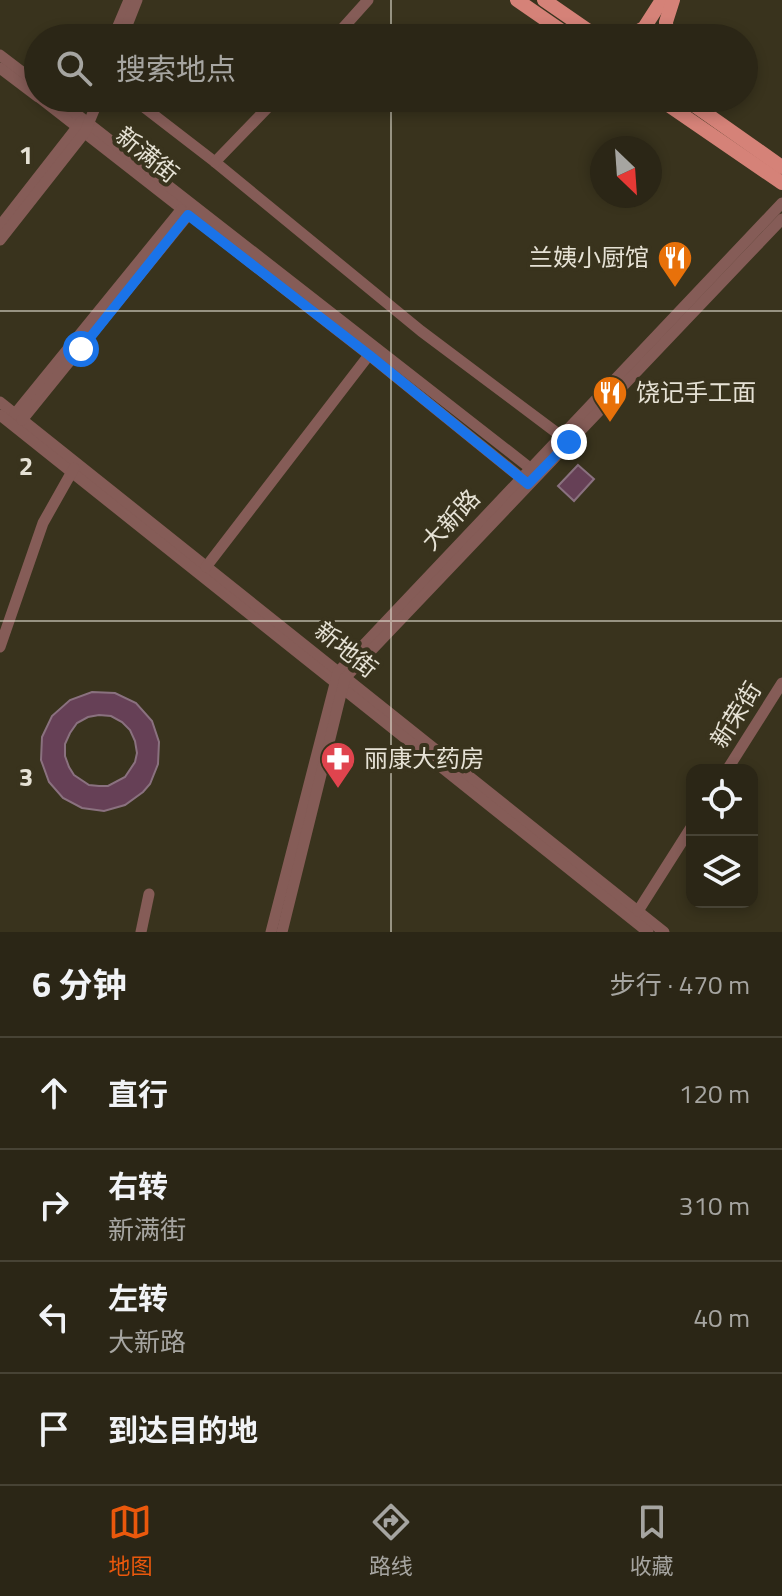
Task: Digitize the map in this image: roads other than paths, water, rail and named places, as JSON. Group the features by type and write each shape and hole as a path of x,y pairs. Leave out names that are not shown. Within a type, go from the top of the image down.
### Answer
{"main road":[{"path":"517,0 552,24"},
{"path":"544,0 579,24"},
{"path":"648,24 665,6"},
{"path":"678,112 782,183"},
{"path":"704,112 782,167"}],"street":[{"path":"119,24 129,0"},
{"path":"128,24 137,0"},
{"path":"347,24 368,0"},
{"path":"0,55 24,73"},
{"name":"新满街","path":"0,68 24,86"},
{"name":"新满街","path":"63,112 530,468"},
{"name":"新满街","path":"71,112 184,212 369,355 528,484"},
{"path":"0,226 84,125 87,112"},
{"path":"0,240 91,112"},
{"path":"150,112 421,331 569,442"},
{"path":"215,162 263,112"},
{"name":"大新路","path":"271,932 341,675 530,468 782,203"},
{"path":"19,417 184,212"},
{"name":"大新路","path":"282,932 341,675 782,219"},
{"path":"206,567 369,355"},
{"name":"新地街","path":"0,402 664,932"},
{"name":"新地街","path":"0,415 648,932"},
{"path":"0,647 43,523 77,464"},
{"name":"新荣街","path":"731,764 782,683"},
{"path":"638,911 686,835"},
{"path":"141,932 149,894"}],"place":[{"name":"兰姨小厨馆","path":"675,289"},
{"name":"饶记手工面","path":"610,424"},
{"name":"丽康大药房","path":"338,790"}]}
